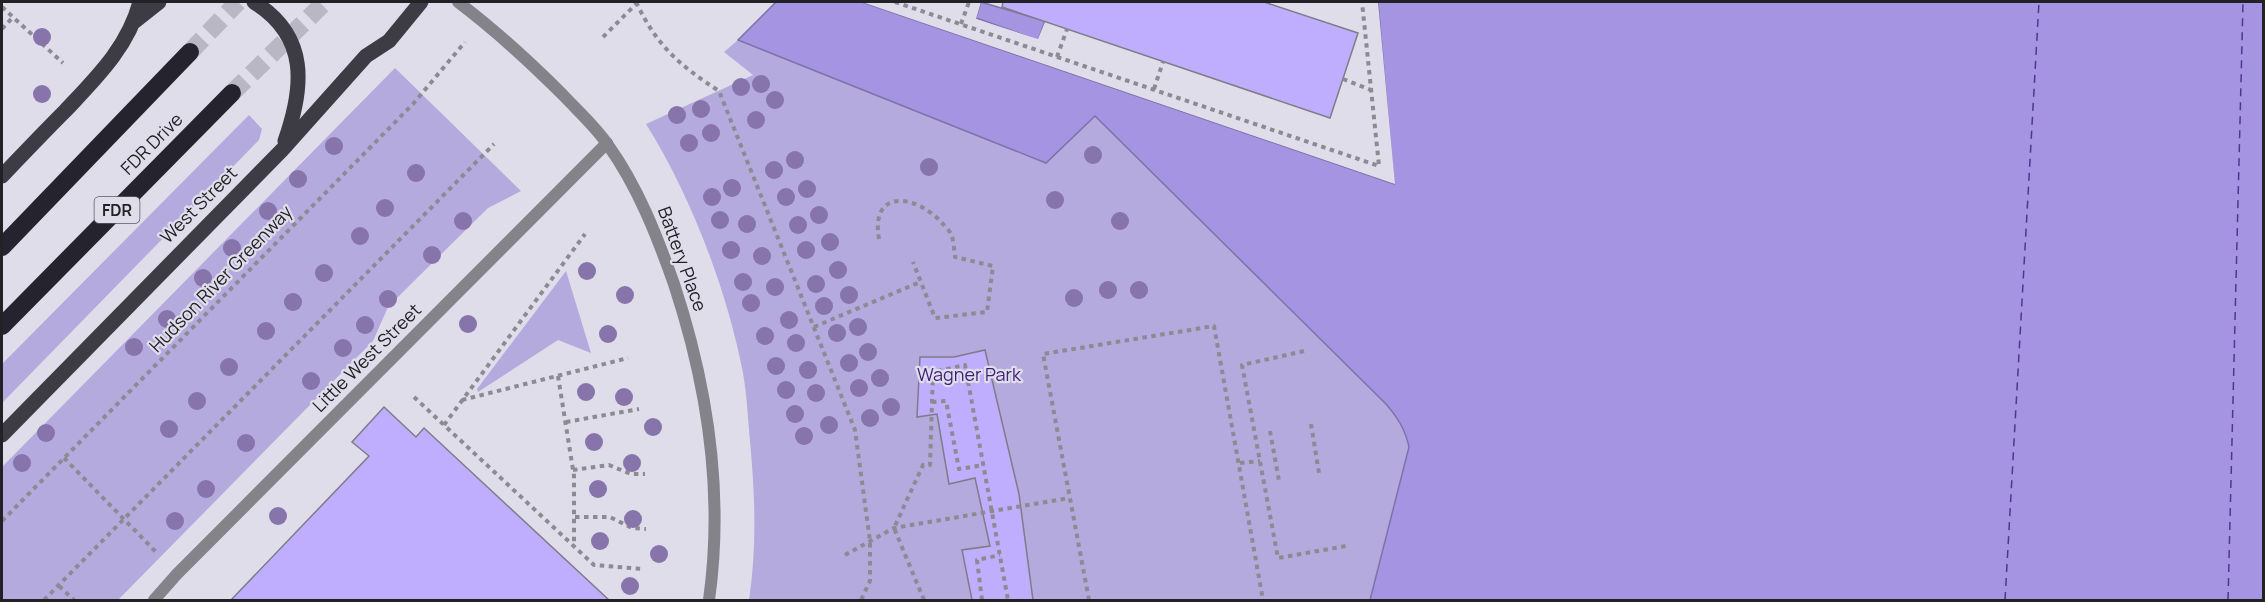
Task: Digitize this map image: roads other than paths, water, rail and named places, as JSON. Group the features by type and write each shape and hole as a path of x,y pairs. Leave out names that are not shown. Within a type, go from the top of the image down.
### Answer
{"highway":[{"name":"FDR Drive","path":"2,247 190,52"},
{"name":"FDR Drive","path":"2,326 232,93"}],"main road":[{"path":"2,176 103,71 122,46 135,21 140,2"},
{"path":"135,21 159,2"},
{"path":"254,2 263,7 280,24 298,62 300,80 297,102 282,150"},
{"name":"West Street","path":"2,435 282,150 366,56 389,41 421,2"}],"street":[{"name":"Battery Place","path":"458,2 485,22 553,86 607,143 626,172 664,256 685,319 702,386 715,480 709,600"},
{"name":"Little West Street","path":"154,600 177,574 607,143"}],"tunnel":[{"path":"190,52 238,2"},
{"path":"232,93 325,2"}],"park label":[{"name":"Wagner Park","path":"969,375"}]}
